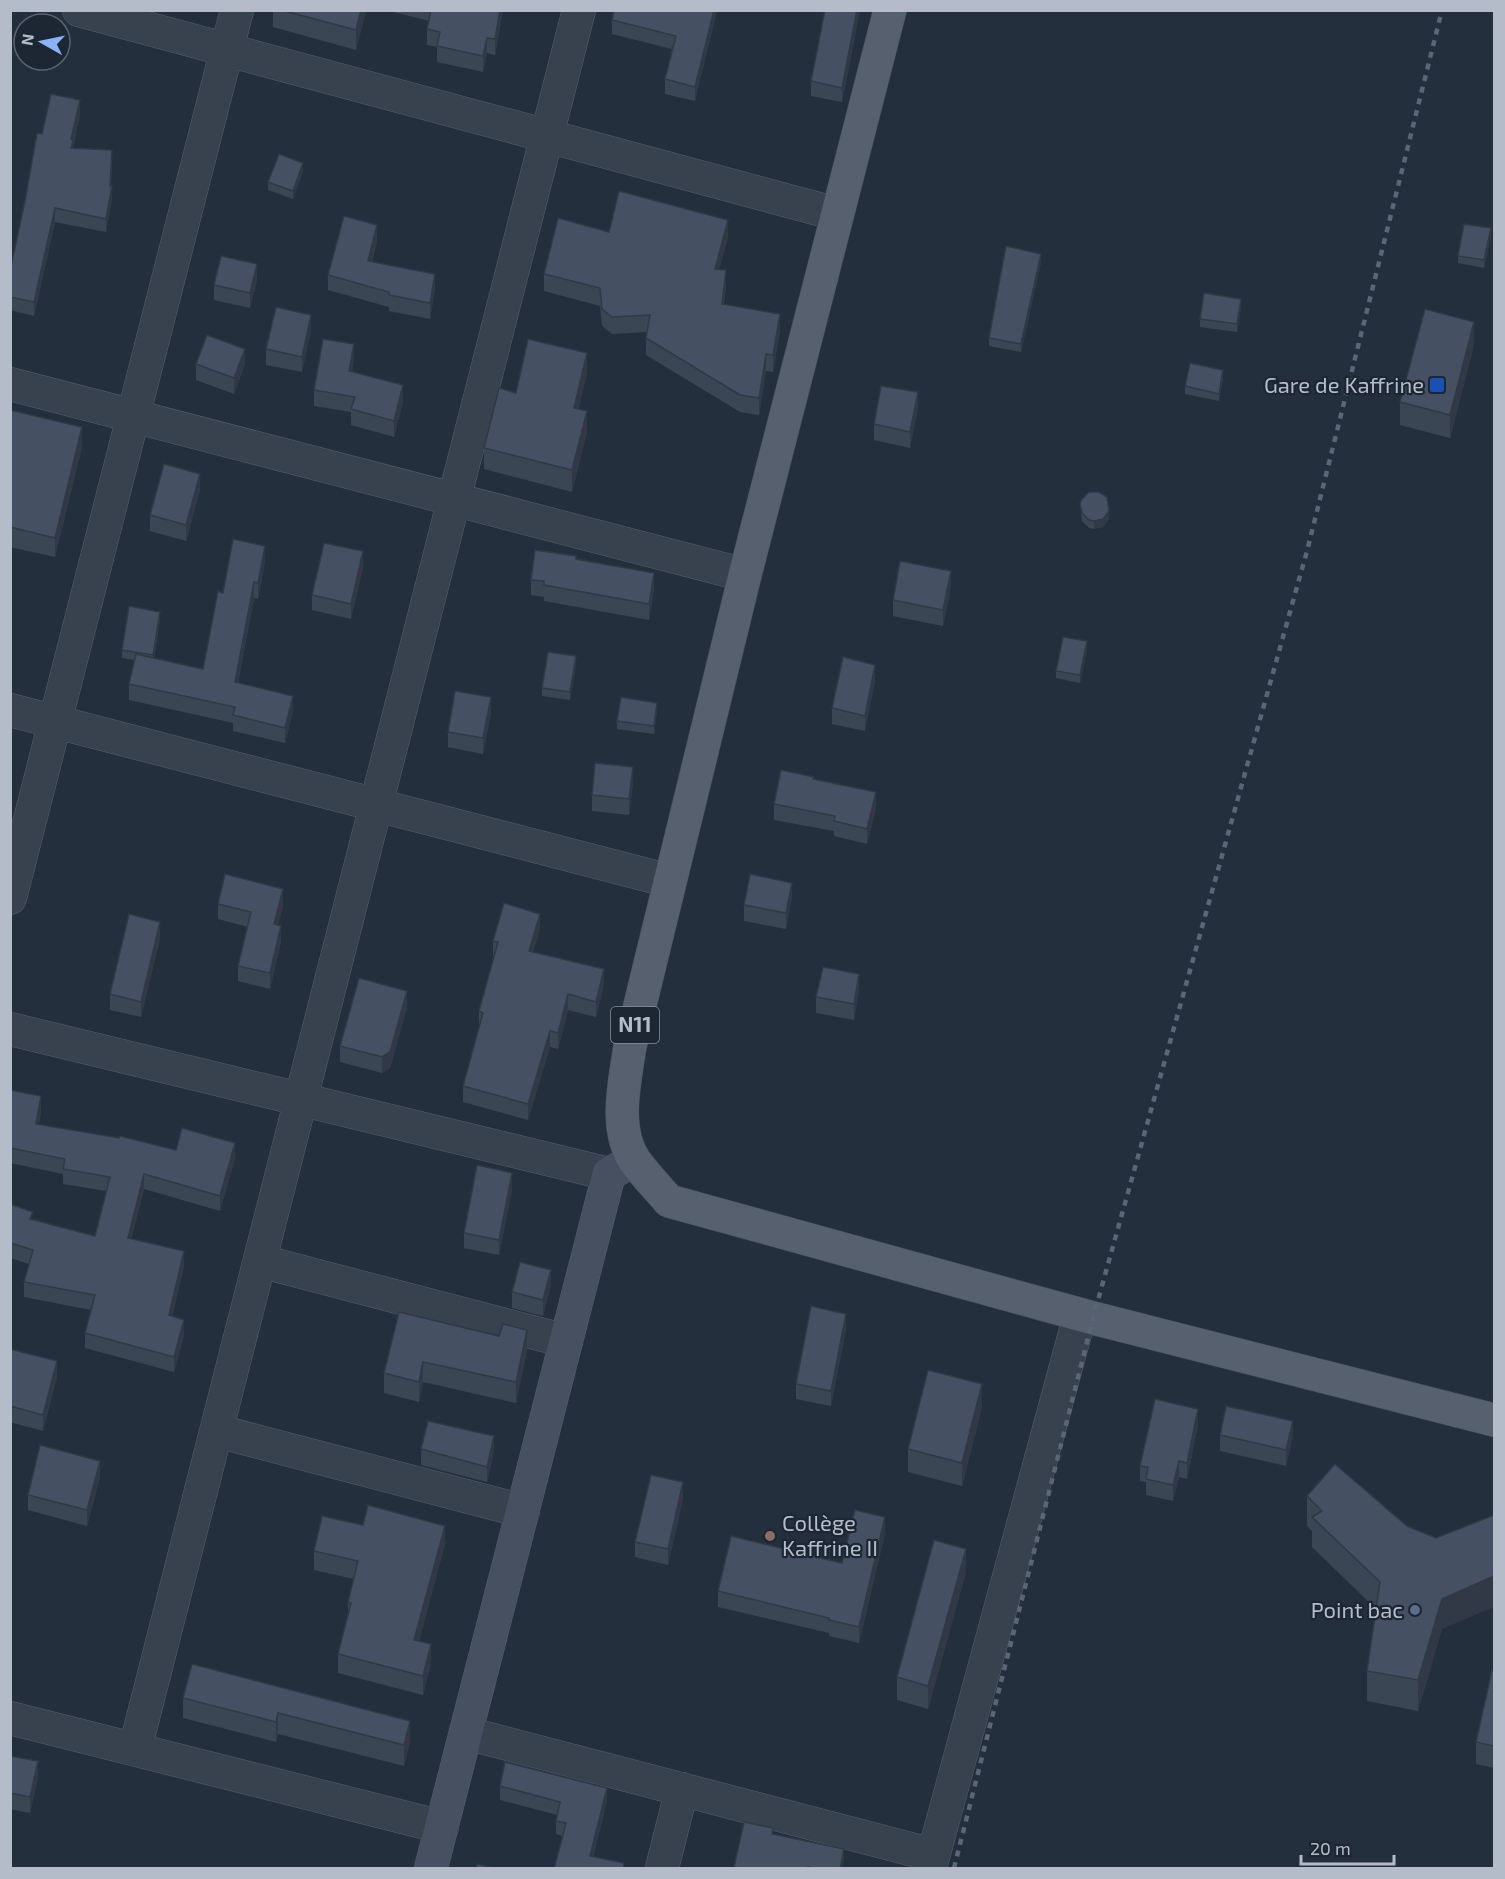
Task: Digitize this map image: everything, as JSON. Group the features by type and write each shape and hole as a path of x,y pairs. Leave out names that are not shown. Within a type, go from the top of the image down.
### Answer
{"main road":[{"name":"N11","path":"890,10 745,575 630,1046 622,1108 625,1138 622,1167 669,1201 1080,1315 1494,1420"}],"street":[{"path":"79,10 837,214"},
{"path":"10,898 237,10"},
{"path":"135,1749 579,10"},
{"path":"10,384 745,575"},
{"path":"10,710 670,881"},
{"path":"10,1029 301,1100 622,1167 566,1341 431,1869"},
{"path":"260,1261 566,1341"},
{"path":"466,1733 682,1790 932,1862 1080,1315"},
{"path":"217,1431 523,1511"},
{"path":"10,1718 442,1827"},
{"path":"662,1869 682,1790"}],"building":[{"path":"281,10 361,10 356,30"},
{"path":"431,10 500,10 495,39 487,38 483,56 437,46 440,32 427,29"},
{"path":"614,10 714,10 695,87 665,79 676,36 612,20"},
{"path":"825,10 857,10 842,88 811,81"},
{"path":"51,94 80,100 71,148 112,150 110,186 112,186 106,219 55,208 34,302 10,297 10,271 37,133 42,134"},
{"path":"279,154 303,163 293,191 268,182"},
{"path":"619,191 728,220 715,269 726,270 722,304 780,314 773,355 766,354 759,398 740,395 646,338 650,315 612,317 602,309 600,288 544,274 558,218 609,232"},
{"path":"344,216 377,225 368,261 435,274 430,303 389,295 389,292 328,275"},
{"path":"1464,224 1491,228 1484,260 1458,256"},
{"path":"1006,246 1041,254 1021,344 989,338"},
{"path":"221,256 257,264 250,293 214,285"},
{"path":"1204,293 1241,299 1237,324 1200,319"},
{"path":"276,307 311,315 302,357 266,349"},
{"name":"Gare de Kaffrine","path":"1425,309 1474,322 1450,415 1400,402"},
{"path":"207,335 245,349 234,378 196,364"},
{"path":"323,339 354,344 349,371 403,385 394,421 351,409 355,397 314,390"},
{"path":"528,339 587,353 574,408 587,411 572,470 484,448 499,388 516,393"},
{"path":"1190,363 1223,370 1219,394 1185,386"},
{"path":"881,386 918,392 910,432 874,424"},
{"path":"10,410 82,427 55,538 10,527"},
{"path":"164,464 200,474 186,525 150,515"},
{"path":"1089,492 1099,492 1107,497 1109,511 1103,519 1089,520 1082,513 1080,503"},
{"path":"233,539 265,546 258,583 254,582 235,682 293,696 285,728 233,715 235,707 129,684 136,654 203,669 218,591 223,593"},
{"path":"324,543 363,551 351,604 312,595"},
{"path":"535,550 576,556 576,559 654,573 649,604 544,585 544,581 531,580"},
{"path":"900,561 951,571 943,610 893,600"},
{"path":"129,606 160,612 153,655 122,650"},
{"path":"1063,637 1087,641 1080,675 1056,671"},
{"path":"548,652 576,656 570,692 542,688"},
{"path":"843,657 875,665 865,716 832,708"},
{"path":"455,691 491,697 483,738 448,732"},
{"path":"621,697 657,703 654,726 617,721"},
{"path":"595,763 633,767 629,799 592,795"},
{"path":"781,770 876,792 867,829 834,821 835,816 774,804"},
{"path":"225,874 283,889 274,924 281,926 270,973 238,966 251,912 218,904"},
{"path":"750,874 792,883 786,913 744,905"},
{"path":"504,903 540,914 529,951 604,969 596,1002 568,994 558,1033 550,1031 528,1104 463,1086 483,1013 479,1011 498,942 493,941"},
{"path":"129,914 160,922 141,1002 110,994"},
{"path":"823,967 859,974 854,1004 816,997"},
{"path":"359,978 407,991 390,1052 382,1057 340,1046"},
{"path":"10,1090 41,1096 36,1124 119,1138 120,1136 176,1150 182,1128 235,1143 220,1196 144,1174 128,1238 184,1251 169,1315 184,1320 174,1357 85,1333 95,1295 24,1282 33,1250 10,1243 10,1204 33,1212 30,1219 95,1236 110,1177 63,1169 65,1159 10,1148"},
{"path":"477,1165 512,1173 499,1240 464,1233"},
{"path":"520,1262 551,1270 543,1300 512,1292"},
{"path":"811,1306 846,1314 831,1391 796,1384"},
{"path":"399,1312 499,1336 503,1324 527,1330 516,1382 423,1362 419,1382 384,1373"},
{"path":"10,1349 57,1361 43,1415 10,1406"},
{"path":"928,1370 982,1384 962,1463 908,1449"},
{"path":"1155,1399 1198,1409 1187,1463 1179,1461 1173,1485 1146,1479 1148,1467 1140,1466"},
{"path":"1226,1406 1293,1421 1286,1450 1220,1435"},
{"path":"428,1421 494,1436 487,1467 421,1449"},
{"path":"40,1445 100,1461 87,1510 28,1495"},
{"name":"Point bac","path":"1335,1464 1407,1526 1436,1538 1494,1515 1494,1576 1442,1599 1418,1680 1367,1671 1380,1582 1312,1517 1322,1511 1307,1496"},
{"path":"651,1475 683,1482 668,1549 635,1542"},
{"path":"368,1505 445,1526 414,1640 431,1644 423,1676 338,1654 351,1603 348,1602 358,1561 314,1551 322,1516 363,1525"},
{"path":"855,1510 885,1517 859,1627 718,1591 731,1536 842,1563"},
{"path":"934,1540 966,1549 928,1686 897,1677"},
{"path":"192,1664 410,1721 404,1745 278,1713 276,1722 183,1698"},
{"path":"1492,1670 1494,1671 1494,1746 1476,1742"},
{"path":"10,1756 38,1761 30,1797 10,1793"},
{"path":"505,1762 607,1788 590,1856 624,1863 623,1869 554,1869 566,1823 556,1821 560,1802 500,1786"},
{"path":"744,1822 773,1828 772,1834 844,1849 840,1869 808,1867 808,1869 743,1869 734,1867"},
{"path":"477,1864 497,1869 476,1869"}],"railway":[{"path":"954,1868 1093,1318 1307,551 1442,10"}],"place":[{"name":"Gare de Kaffrine","path":"1437,385"},
{"name":"Collège Kaffrine II","path":"770,1536"},
{"name":"Point bac","path":"1415,1610"}]}
